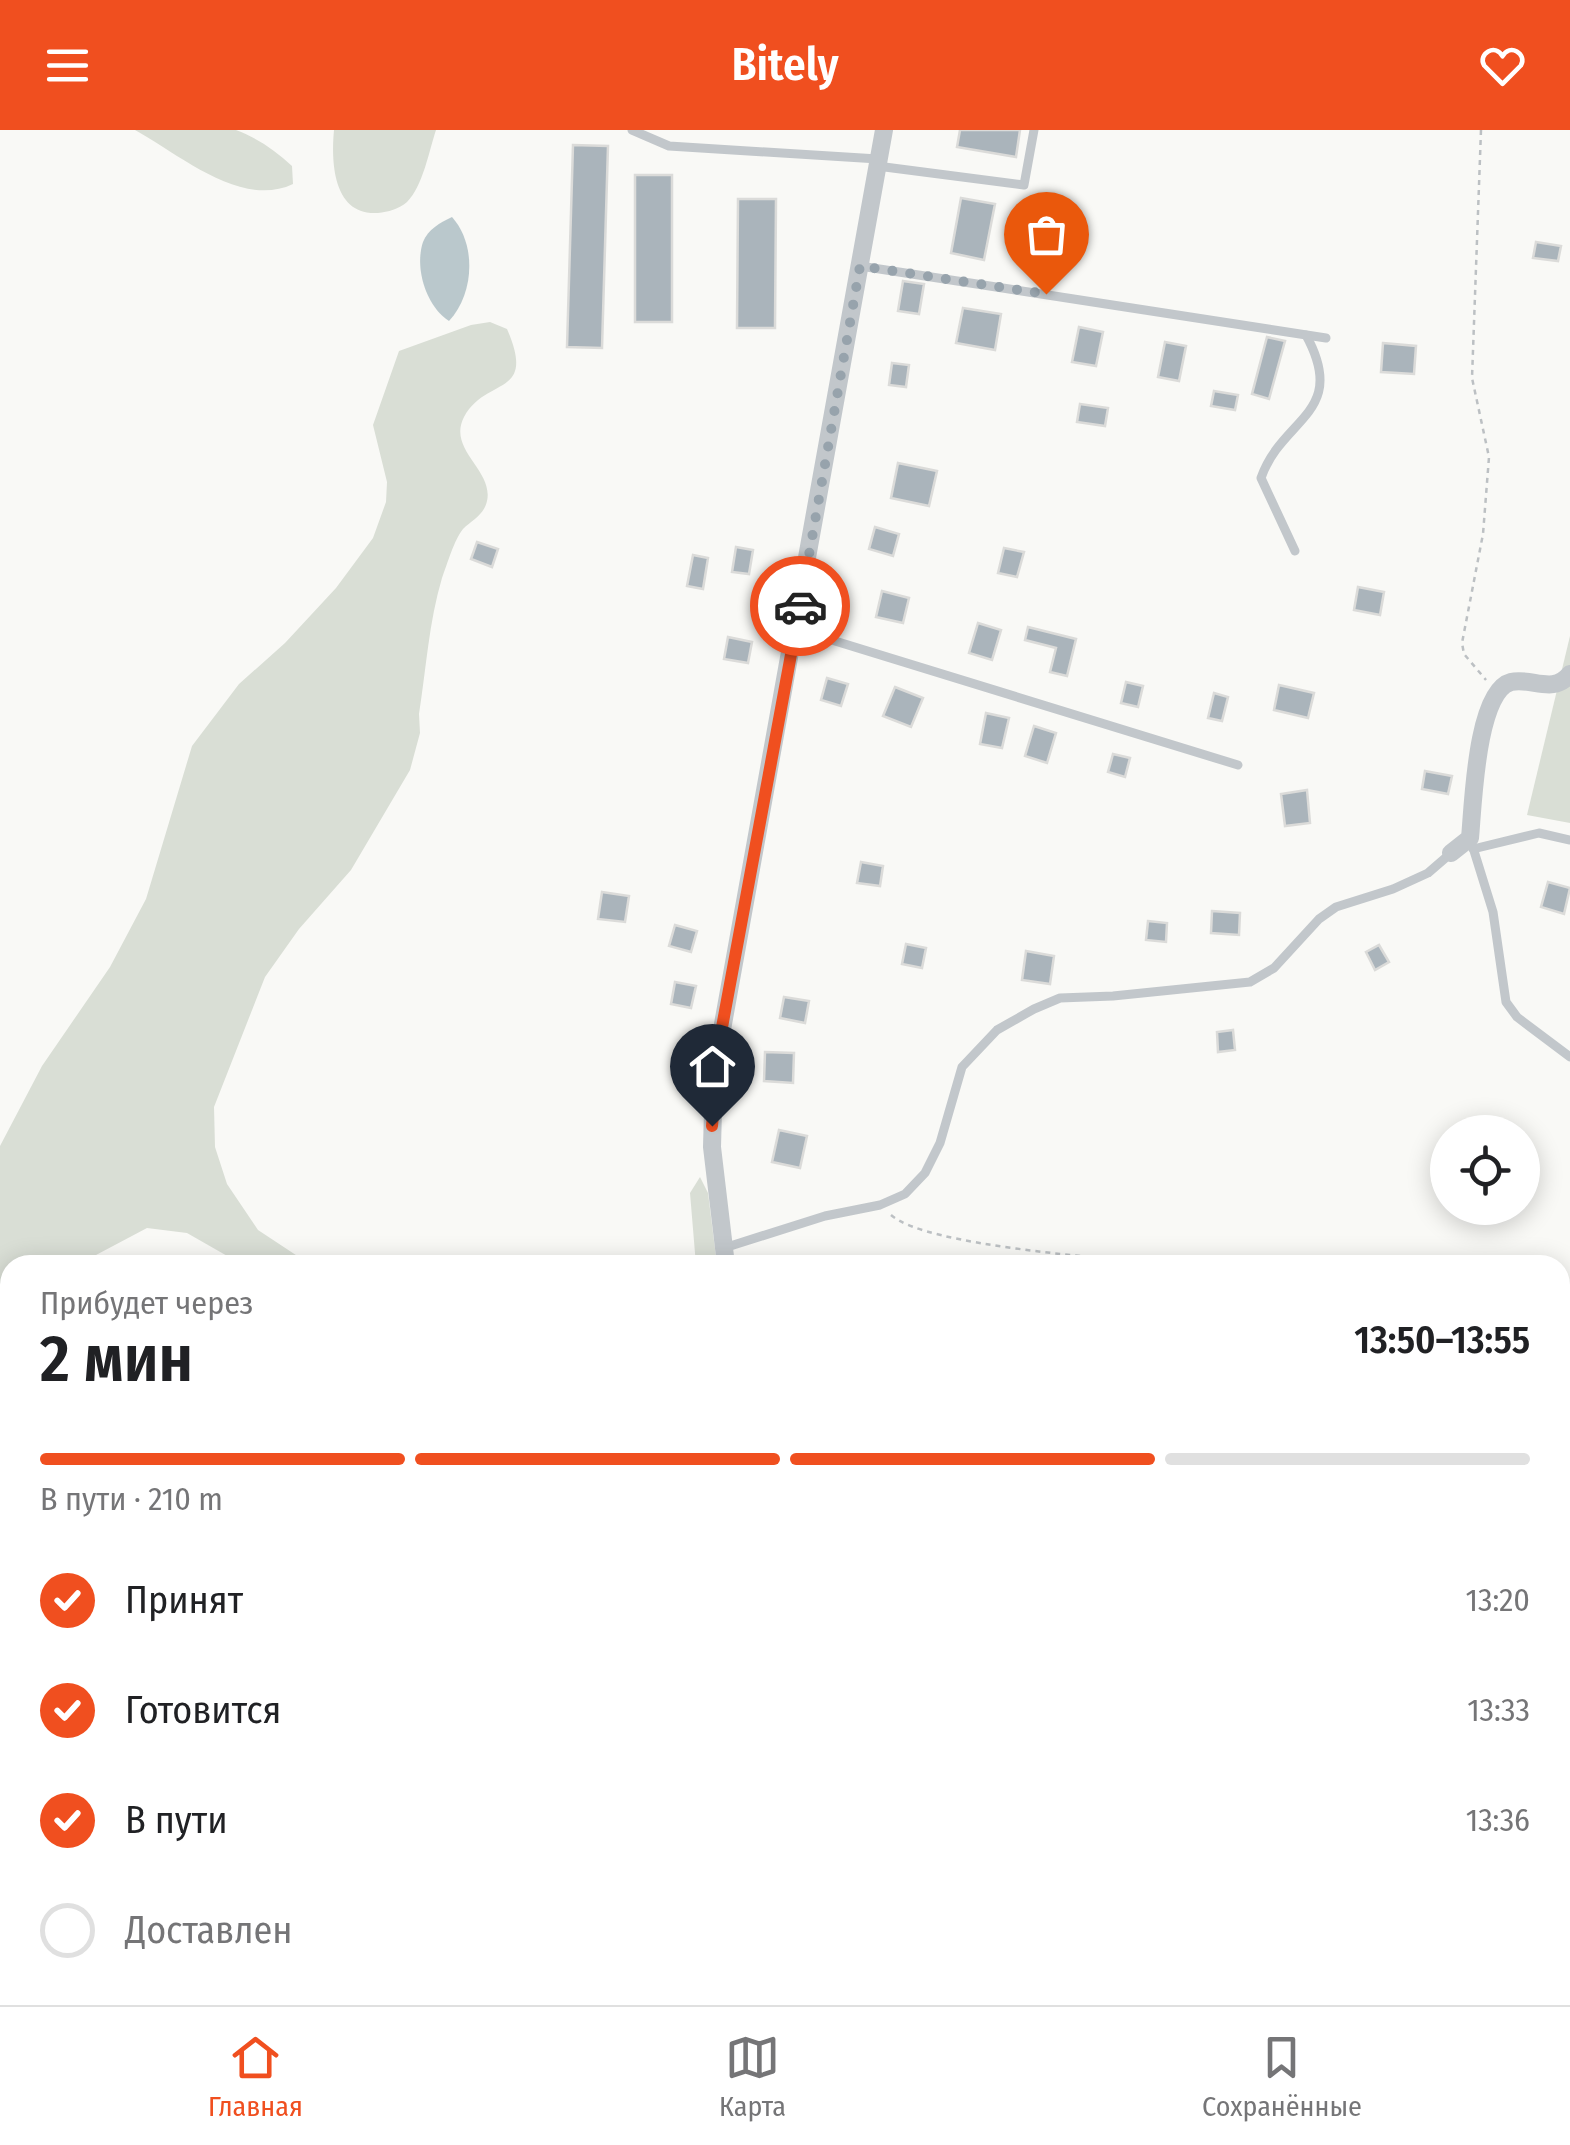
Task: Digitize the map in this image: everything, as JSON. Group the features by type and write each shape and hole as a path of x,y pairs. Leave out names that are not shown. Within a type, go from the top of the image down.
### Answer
{"street":[{"path":"725,1255 712,1147 714,1074 884,130"},
{"path":"1451,853 1471,843 1478,744 1500,688 1510,682 1554,685 1570,674"}],"lane":[{"path":"632,130 669,146 878,162 1024,185 1034,130"},
{"path":"860,266 1326,338"},
{"path":"1295,551 1261,478 1267,460 1280,442 1316,404 1320,376 1317,355 1306,335"},
{"path":"796,628 1238,765"},
{"path":"1570,840 1539,833 1471,843 1493,912 1506,1002 1517,1018 1570,1057"},
{"path":"730,1255 825,1216 880,1205 904,1194 925,1173 940,1143 962,1067 996,1030 1060,998 1250,982 1274,968 1318,918 1336,907 1394,889 1428,873 1451,853"}],"path":[{"path":"1480,130 1472,378 1488,457 1483,534 1462,643 1474,668 1500,688"},
{"path":"880,1205 901,1223 938,1236 1085,1255"}],"shaded area":[{"path":"135,130 236,130 266,145 292,166 293,184 273,190 232,184"},
{"path":"334,130 436,130 421,178 407,202 378,213 352,206 338,185"},
{"path":"452,217 466,241 469,269 464,297 449,321 434,307 424,286 420,264 425,237"},
{"path":"490,322 507,329 516,366 505,384 473,404 460,429 461,440 484,479 487,501 460,534 442,578 428,646 420,733 410,770 351,870 299,929 265,977 214,1107 215,1147 227,1184 258,1230 296,1255 226,1255 187,1233 147,1228 96,1255 0,1255 0,1146 42,1066 110,967 146,899 192,746 239,684 285,643 336,588 373,538 386,502 387,482 373,425 399,351"},
{"path":"1570,636 1570,823 1527,815"},
{"path":"700,1177 708,1193 716,1255 695,1255 690,1193"}],"building":[{"path":"960,130 1020,130 1016,157 957,147"},
{"path":"573,145 608,146 602,348 567,347"},
{"path":"635,175 672,175 672,322 635,322"},
{"path":"961,198 995,204 984,260 951,253"},
{"path":"738,199 776,199 775,328 737,328"},
{"path":"1536,242 1561,246 1558,261 1533,258"},
{"path":"903,281 924,284 919,314 898,311"},
{"path":"963,308 1001,314 995,350 956,343"},
{"path":"1079,327 1103,332 1096,366 1072,362"},
{"path":"1267,337 1285,341 1269,399 1252,394"},
{"path":"1165,342 1186,346 1179,381 1158,377"},
{"path":"1383,343 1416,346 1414,374 1381,372"},
{"path":"892,363 909,365 906,387 889,385"},
{"path":"1214,391 1238,395 1235,410 1211,406"},
{"path":"1080,404 1108,408 1105,426 1077,422"},
{"path":"898,463 937,471 929,506 891,498"},
{"path":"875,527 899,534 893,556 869,549"},
{"path":"477,542 498,549 492,567 471,559"},
{"path":"736,547 753,550 749,574 732,572"},
{"path":"1004,548 1024,552 1017,577 998,573"},
{"path":"693,555 708,558 703,589 687,586"},
{"path":"1358,587 1384,592 1380,615 1354,610"},
{"path":"882,591 909,598 903,623 876,617"},
{"path":"978,623 1001,630 992,660 969,653"},
{"path":"1028,627 1076,639 1067,676 1050,672 1056,648 1025,640"},
{"path":"728,637 752,642 748,663 724,659"},
{"path":"827,678 848,684 841,706 821,700"},
{"path":"1126,682 1143,686 1138,707 1121,703"},
{"path":"1279,685 1314,693 1308,718 1274,710"},
{"path":"895,687 923,698 911,727 883,716"},
{"path":"1214,693 1228,697 1222,721 1208,718"},
{"path":"986,713 1009,718 1002,748 980,744"},
{"path":"1034,726 1056,733 1047,763 1025,756"},
{"path":"1113,754 1130,758 1125,777 1108,772"},
{"path":"1425,771 1452,776 1448,794 1422,789"},
{"path":"1307,790 1310,823 1285,826 1281,794"},
{"path":"861,862 883,866 880,886 857,883"},
{"path":"1548,882 1570,888 1564,914 1541,907"},
{"path":"602,892 629,896 625,922 598,919"},
{"path":"1212,911 1240,913 1239,935 1211,933"},
{"path":"1148,921 1167,923 1166,942 1146,940"},
{"path":"675,925 697,931 691,952 669,946"},
{"path":"906,944 926,948 922,968 902,964"},
{"path":"1379,945 1389,962 1375,970 1366,952"},
{"path":"1026,951 1054,956 1050,984 1022,980"},
{"path":"675,982 696,986 691,1008 671,1004"},
{"path":"784,997 809,1001 805,1023 780,1018"},
{"path":"1233,1030 1235,1050 1218,1052 1217,1032"},
{"path":"765,1052 794,1053 793,1083 764,1081"},
{"path":"779,1130 807,1136 800,1168 772,1162"}],"way so far":[{"path":"800,606 860,266 1046,294"}],"route":[{"path":"712,1126 720,1038 800,606"}]}
